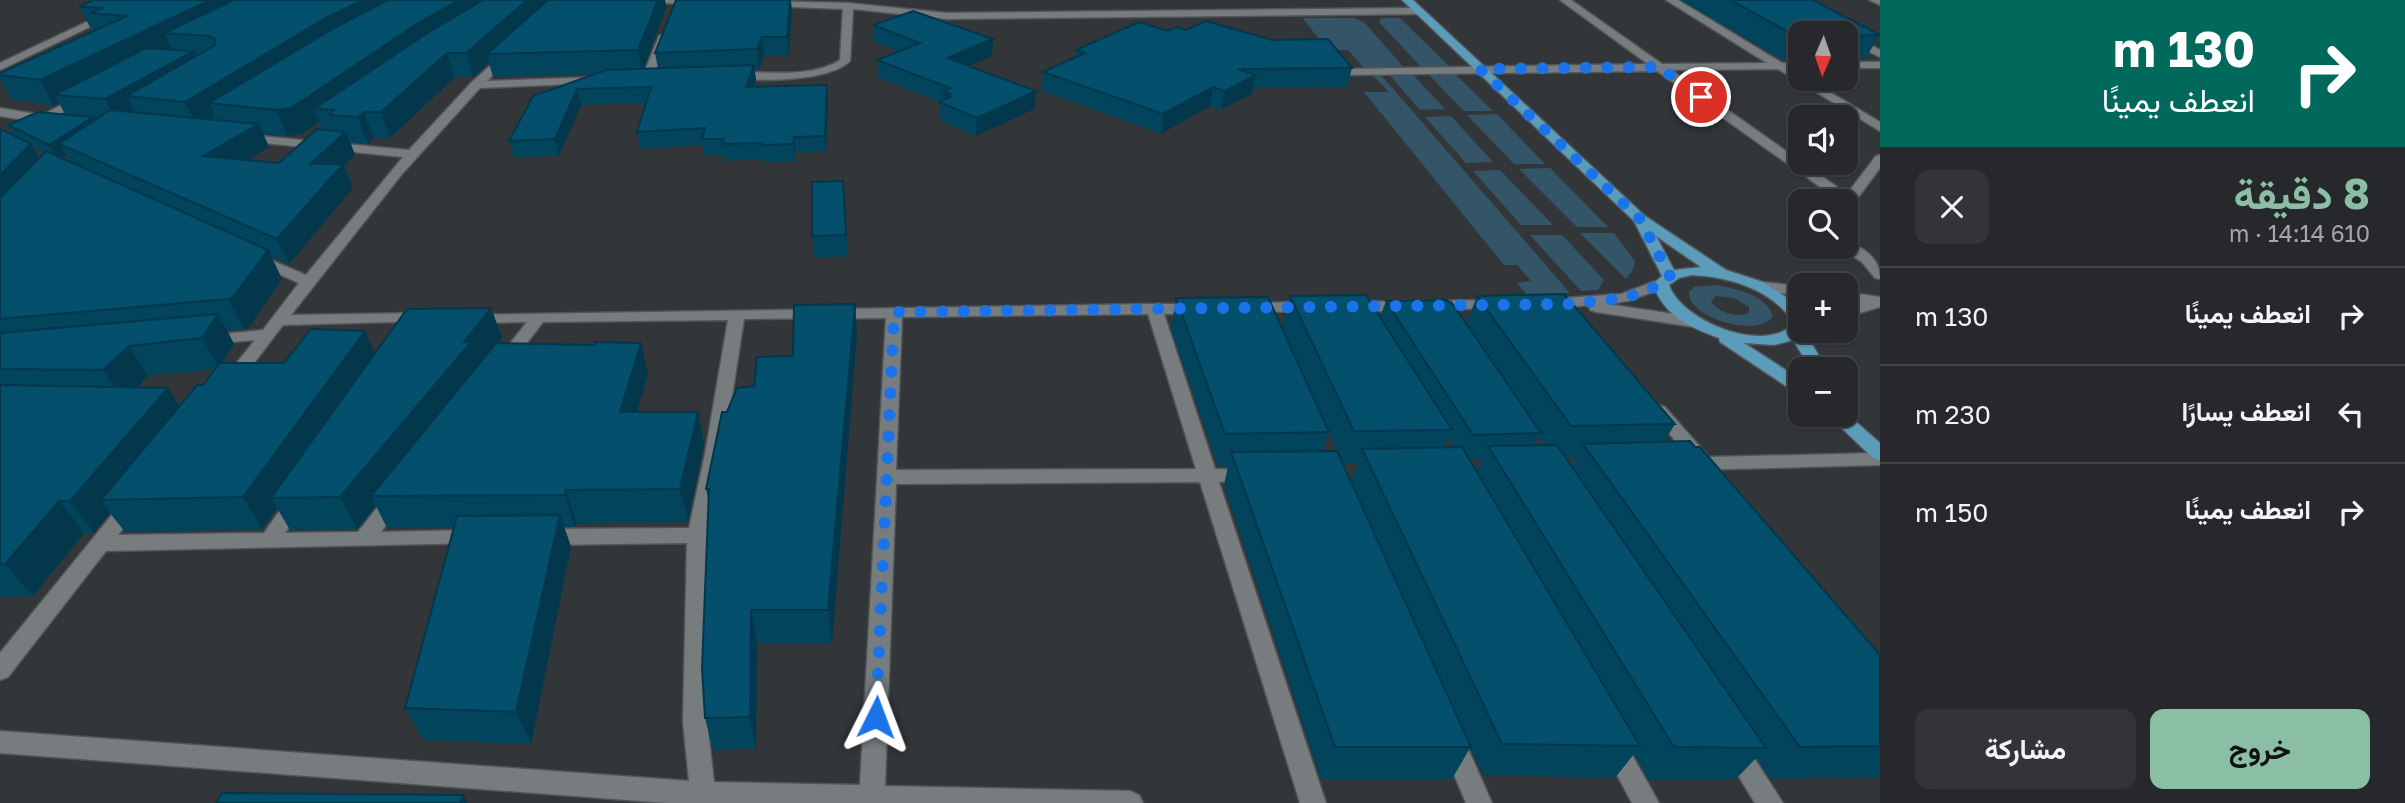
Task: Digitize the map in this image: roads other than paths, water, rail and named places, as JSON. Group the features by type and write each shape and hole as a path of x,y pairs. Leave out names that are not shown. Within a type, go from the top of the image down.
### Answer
{"main road":[{"path":"1407,0 1640,219 1721,273 1762,287 1788,303"},
{"path":"1640,219 1666,280 1661,293 1666,302 1693,322 1714,331 1788,379"},
{"path":"1666,280 1684,272 1721,273"},
{"path":"1714,331 1764,341 1783,339 1788,335"},
{"path":"1856,427 1880,456"}],"street":[{"path":"0,67 141,0"},
{"path":"658,0 715,2"},
{"path":"1035,0 1039,15"},
{"path":"1324,0 1336,12"},
{"path":"1565,0 1829,189"},
{"path":"1671,0 1788,71"},
{"path":"1874,0 1880,2"},
{"path":"672,13 677,1"},
{"path":"754,3 818,2 947,16 1418,11"},
{"path":"715,76 821,72 838,68 845,61 848,6"},
{"path":"648,78 668,26"},
{"path":"1858,42 1880,54"},
{"path":"222,391 410,153 475,85 521,43"},
{"path":"1858,65 1880,65"},
{"path":"1343,72 1788,66"},
{"path":"635,79 662,78"},
{"path":"475,85 608,80"},
{"path":"1821,91 1880,127"},
{"path":"22,129 92,93"},
{"path":"0,113 70,121"},
{"path":"227,135 309,138 410,153"},
{"path":"1857,189 1880,159"},
{"path":"238,251 309,282"},
{"path":"1873,262 1880,275"},
{"path":"1236,308 1572,304 1623,298 1666,280"},
{"path":"1762,287 1788,290"},
{"path":"1858,299 1880,302"},
{"path":"1858,308 1880,302"},
{"path":"1572,304 1693,322"},
{"path":"1572,304 1586,324"},
{"path":"1440,306 1455,329"},
{"path":"1356,307 1371,330"},
{"path":"1264,308 1275,333"},
{"path":"1154,309 1312,803"},
{"path":"460,318 1209,309"},
{"path":"872,797 894,312"},
{"path":"704,798 695,722 697,535 715,454 737,314"},
{"path":"488,380 539,317"},
{"path":"188,341 274,327 427,318 405,341"},
{"path":"1645,394 1723,485"},
{"path":"1666,465 1880,456"},
{"path":"887,477 1272,474"},
{"path":"269,541 307,485"},
{"path":"363,540 405,487"},
{"path":"0,670 142,492"},
{"path":"530,538 697,535"},
{"path":"101,543 488,538"},
{"path":"1446,727 1479,803"},
{"path":"1605,732 1646,803"},
{"path":"1724,734 1770,803"},
{"path":"0,742 704,798 872,797 1129,803"}]}
